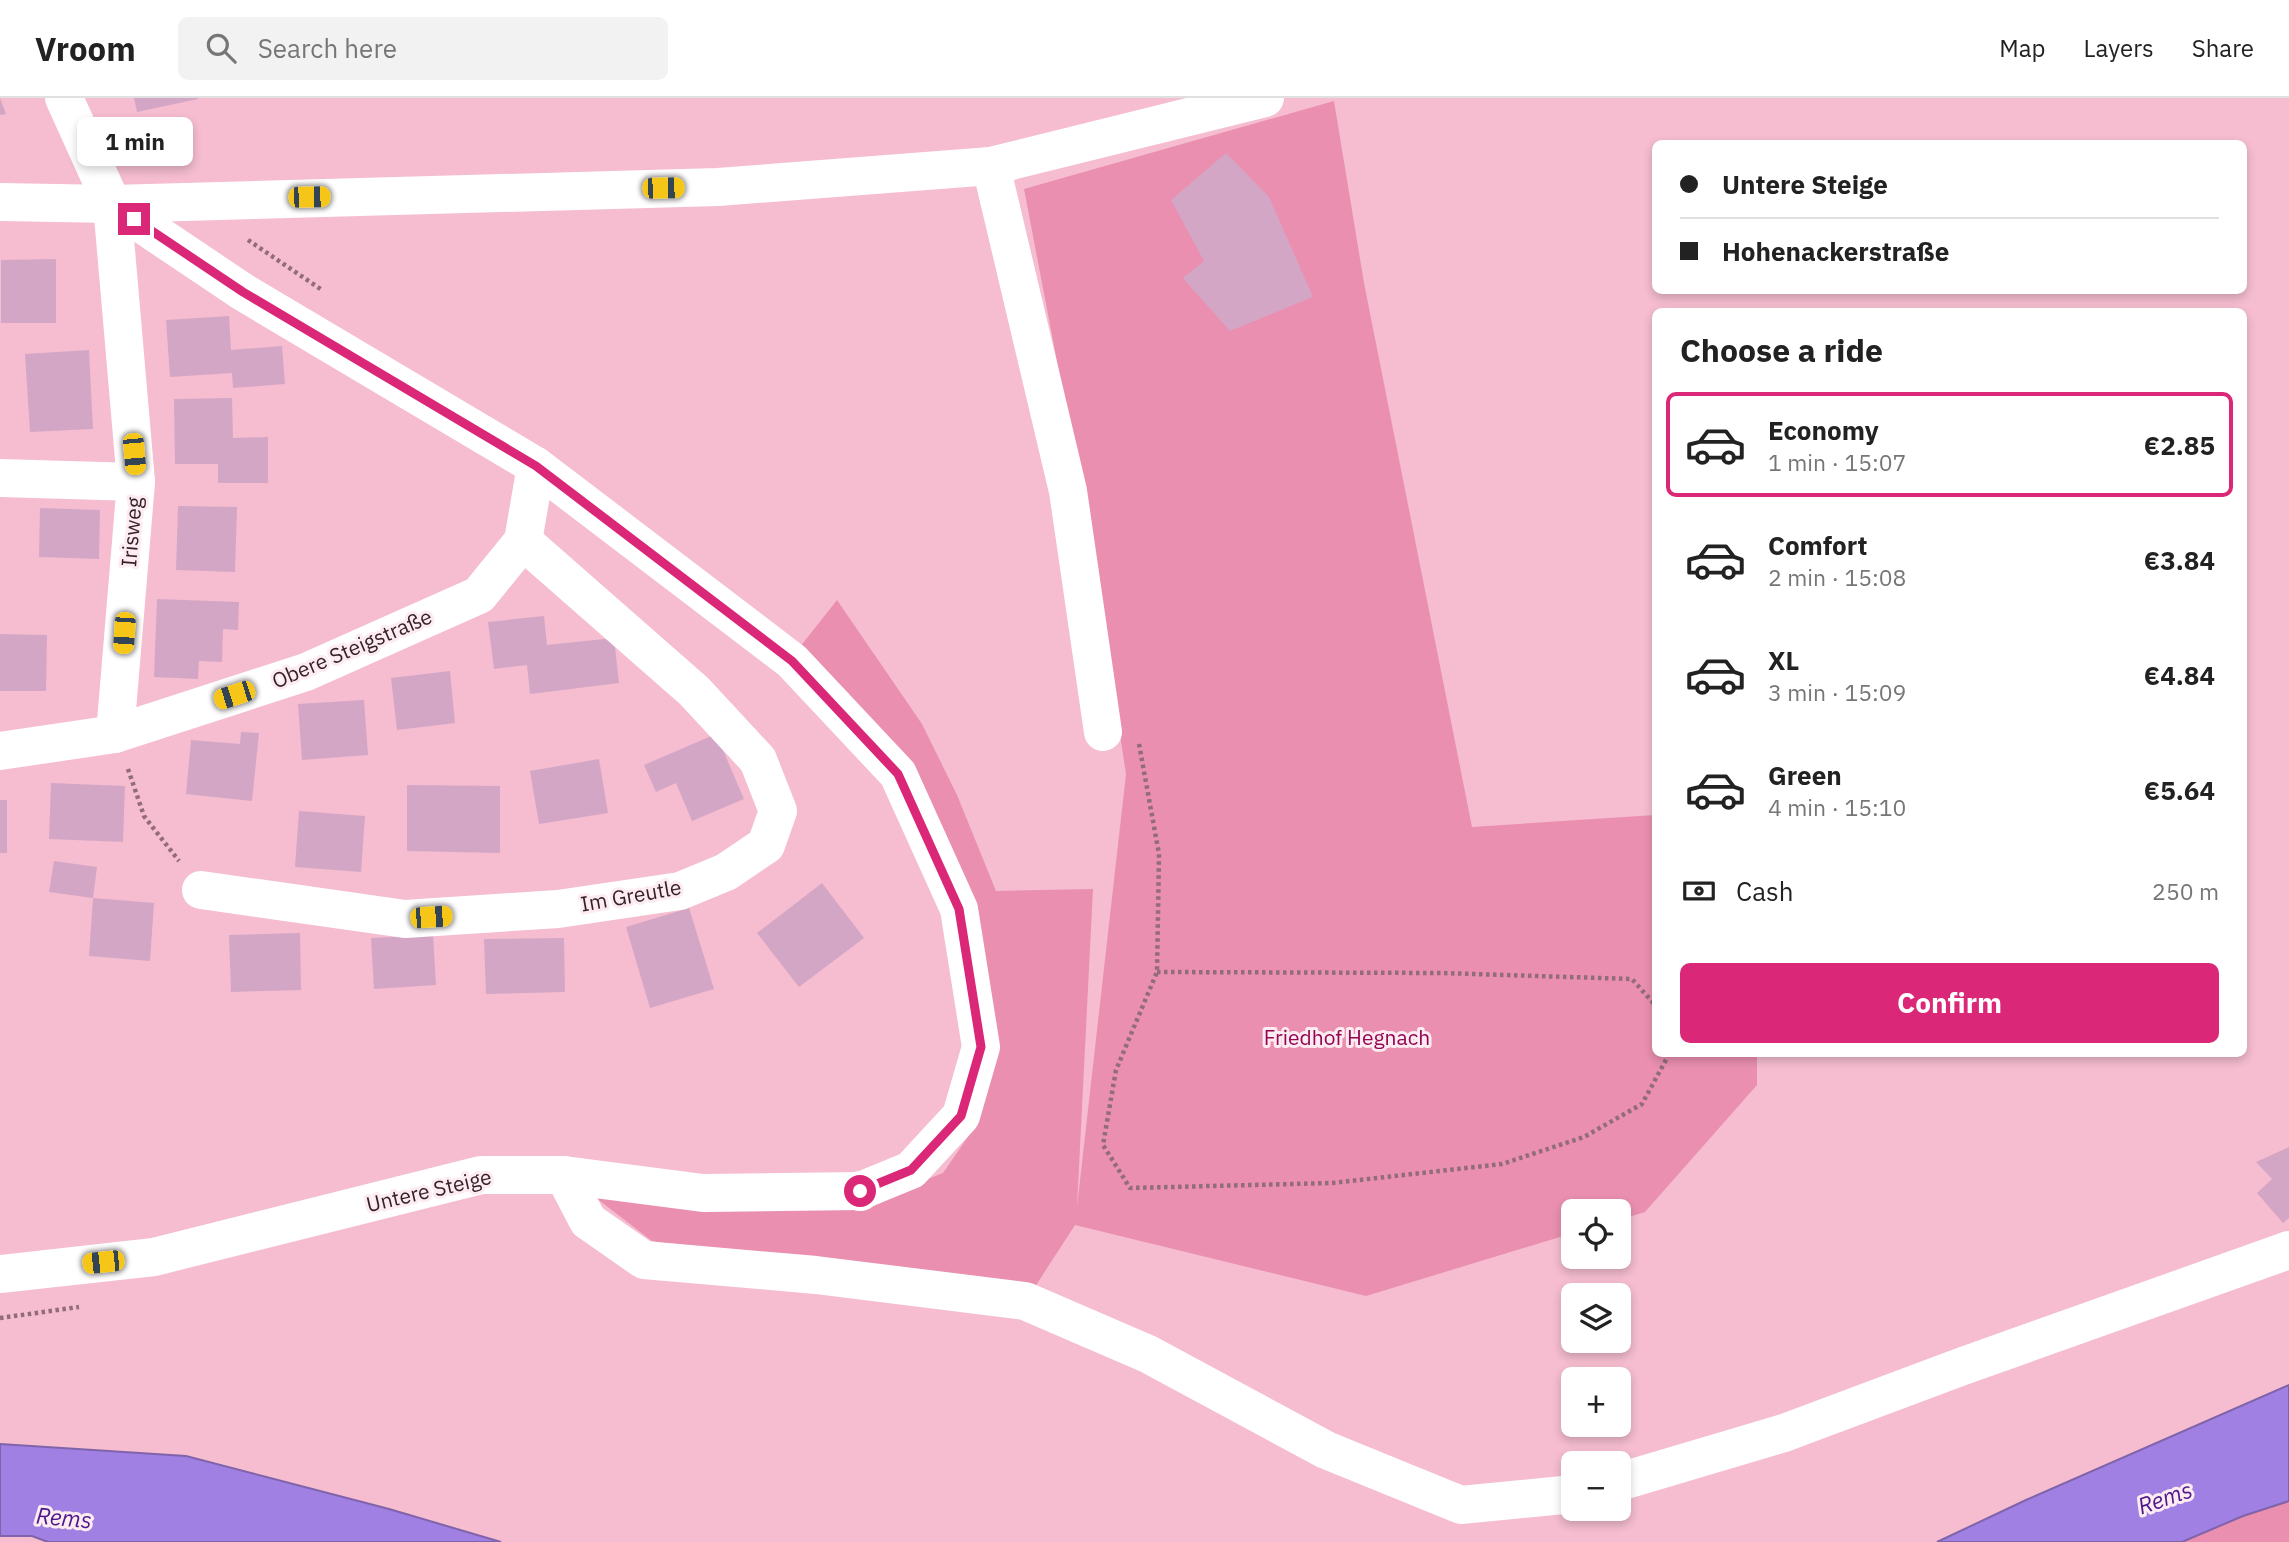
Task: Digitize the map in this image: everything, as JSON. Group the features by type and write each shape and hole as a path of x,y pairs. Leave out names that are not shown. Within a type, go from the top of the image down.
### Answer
{"street":[{"path":"64,98 112,204 243,292 536,466"},
{"path":"0,202 112,204 718,187 992,166 1265,98"},
{"path":"992,166 1068,491 1103,732"},
{"name":"Irisweg","path":"112,204 136,482 115,734"},
{"name":"Obere Steigstraße","path":"0,751 115,734 306,672 479,595 523,541 536,466"},
{"name":"Untere Steige","path":"0,1273 154,1256 481,1175 564,1175 703,1193 860,1191 911,1170 961,1116 981,1047 959,909 898,774 792,661 536,466"},
{"path":"0,478 136,482"},
{"name":"Im Greutle","path":"201,890 405,919 558,909 680,891 726,872 766,845 778,811 758,760 694,691 523,541"},
{"path":"564,1175 588,1221 644,1260 816,1275 1025,1301 1148,1354 1326,1450 1461,1505 1561,1495"},
{"path":"1631,1478 1784,1433 2289,1250"}],"path":[{"path":"1103,732 1136,727 1159,854 1157,972 1116,1070 1103,1145 1130,1188 1332,1183 1502,1164 1584,1137 1642,1104 1667,1057"},
{"path":"115,734 144,816 201,890"},
{"path":"1157,972 1442,973 1632,979 1652,1002"}],"green space":[{"name":"Friedhof Hegnach","path":"1334,101 1364,283 1472,827 1652,815 1652,1057 1757,1057 1757,1085 1645,1212 1631,1216 1631,1199 1561,1199 1561,1237 1366,1296 1075,1225 1029,1296 814,1269 652,1241 574,1181 869,1202 943,1173 972,1131 977,931 796,652 837,600 922,724 957,795 996,891 1093,889 1077,1207 1126,774 1086,513 1024,189"},
{"path":"2289,1501 2289,1542 2182,1542 2243,1516"}],"water":[{"name":"Rems","path":"2289,1385 2289,1501 2243,1516 2182,1542 1937,1542 2026,1500"},
{"name":"Rems","path":"0,1444 186,1456 389,1509 501,1542 48,1542 32,1536 0,1536"}],"building":[{"path":"0,98 6,114 0,115"},
{"path":"134,98 198,98 198,99 137,112"},
{"path":"1226,153 1269,197 1313,297 1230,331 1183,278 1204,261 1171,200"},
{"path":"56,259 56,323 1,323 1,260"},
{"path":"229,316 231,350 282,346 285,384 233,388 232,373 170,377 166,320"},
{"path":"89,350 93,429 30,432 25,354"},
{"path":"232,398 233,438 268,437 268,483 218,483 218,464 175,464 174,399"},
{"path":"178,506 237,507 235,572 176,570"},
{"path":"40,508 100,510 99,559 39,557"},
{"path":"157,599 239,602 238,630 223,629 222,662 199,661 198,679 154,677"},
{"path":"544,616 547,645 614,638 619,683 530,694 527,665 494,669 488,622"},
{"path":"0,634 47,635 46,691 0,691"},
{"path":"450,671 455,723 397,730 391,678"},
{"path":"364,700 368,755 302,760 298,704"},
{"path":"241,732 259,733 252,801 186,794 191,740 240,744"},
{"path":"716,734 744,799 692,821 676,783 656,792 644,765"},
{"path":"599,759 608,813 539,824 530,771"},
{"path":"51,783 125,786 123,842 49,839"},
{"path":"407,785 500,786 500,853 407,851"},
{"path":"0,800 7,800 7,853 0,853"},
{"path":"299,811 365,816 361,872 295,867"},
{"path":"54,861 97,867 93,898 49,892"},
{"path":"822,883 864,938 799,987 757,933"},
{"path":"93,898 154,903 150,961 89,956"},
{"path":"689,908 714,989 650,1008 626,927"},
{"path":"300,933 301,990 231,992 229,935"},
{"path":"433,935 436,985 374,989 371,938"},
{"path":"564,938 565,992 486,994 484,939"},
{"path":"2289,1147 2289,1218 2283,1223 2257,1193 2272,1179 2256,1162"}],"route":[{"path":"134,219 243,292 536,466 792,661 898,774 959,909 981,1047 961,1116 911,1170 860,1191"}]}
